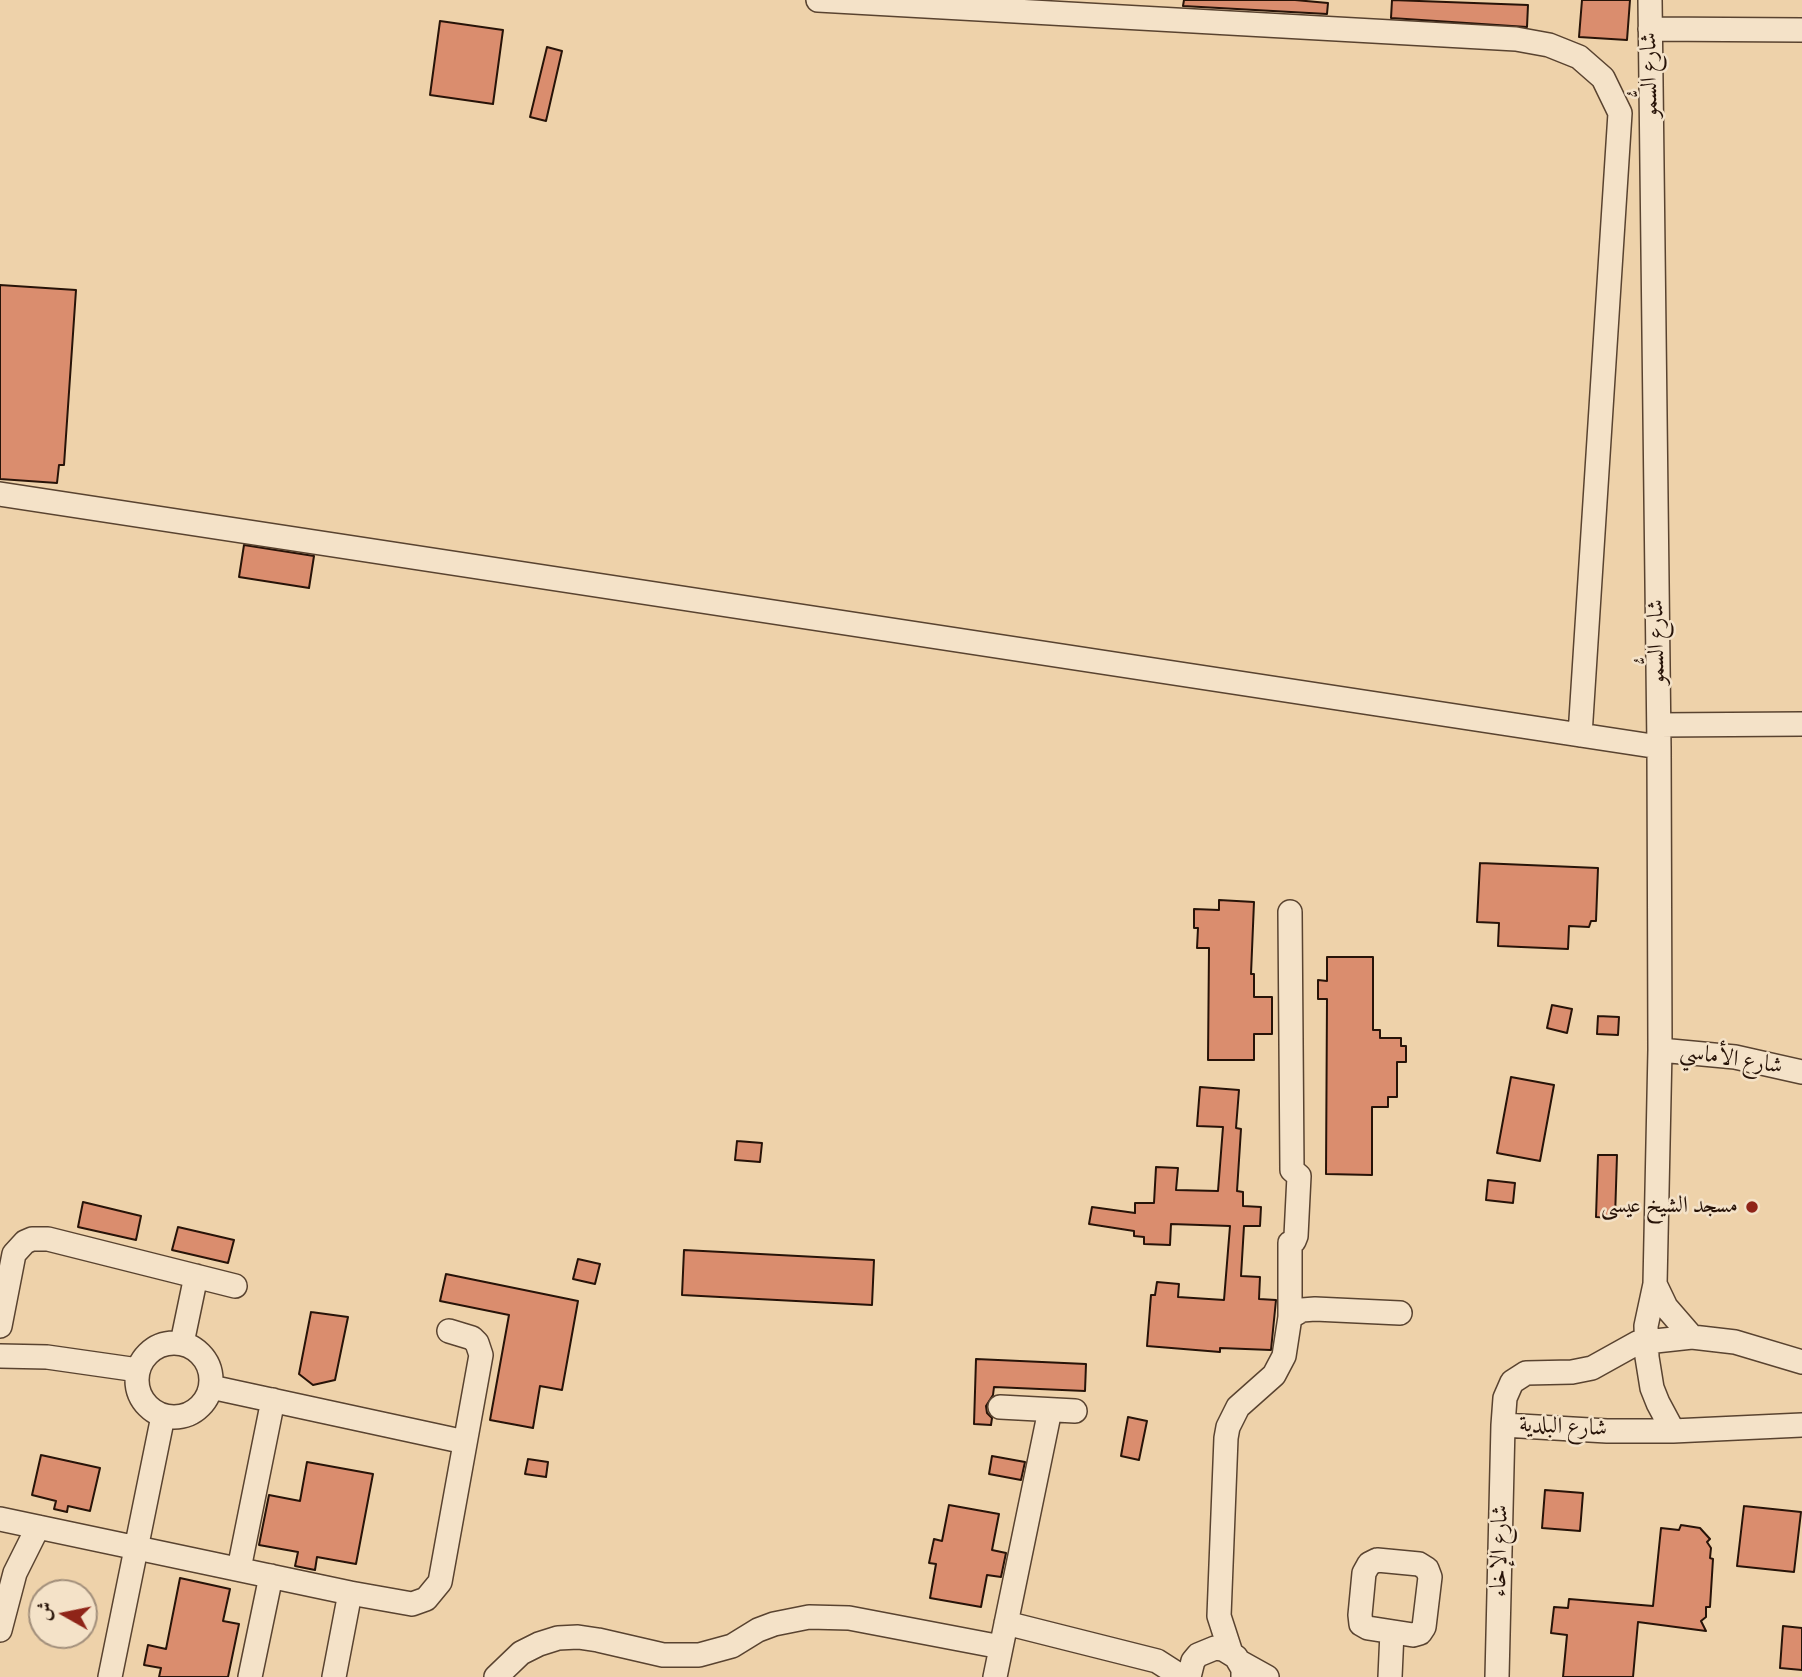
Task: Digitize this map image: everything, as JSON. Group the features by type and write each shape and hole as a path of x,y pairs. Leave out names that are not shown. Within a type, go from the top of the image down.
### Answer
{"street":[{"path":"818,0 1516,39 1549,45 1578,57 1603,78 1620,113 1580,735"},
{"name":"شارع السُّمو","path":"1650,0 1660,1050 1655,1284 1648,1312 1647,1341 1653,1388 1673,1431"},
{"path":"1650,29 1802,30"},
{"path":"0,494 1580,735 1659,736 1802,724"},
{"path":"1238,1664 1219,1616 1228,1427 1238,1407 1266,1384 1280,1366 1290,1317 1290,1243 1296,1236 1299,1177 1292,1170 1290,912"},
{"name":"شارع الأماسي","path":"1660,1050 1735,1057 1802,1072"},
{"path":"0,1326 14,1254 24,1242 32,1239 48,1239 235,1286"},
{"path":"182,1343 196,1276"},
{"path":"1655,1284 1666,1307 1692,1337"},
{"path":"1290,1317 1308,1309 1400,1313"},
{"path":"0,1519 351,1593 412,1604 426,1599 440,1582 481,1356 480,1349 472,1338 449,1331"},
{"name":"شارع البلدية","path":"1802,1362 1735,1342 1692,1337 1647,1341 1627,1347 1608,1361 1584,1370 1526,1373 1518,1376 1508,1389 1503,1425 1607,1431 1802,1425"},
{"path":"168,1343 182,1343 202,1355 208,1364 211,1387 206,1399 187,1415 163,1416 144,1402 136,1381 138,1370 144,1357 155,1348 168,1343"},
{"path":"0,1356 47,1357 138,1370"},
{"path":"211,1387 465,1442"},
{"path":"239,1569 273,1400"},
{"path":"1000,1407 1075,1411"},
{"path":"995,1677 1050,1410"},
{"path":"110,1677 163,1416"},
{"name":"شارع الإخاء","path":"1497,1677 1503,1425"},
{"path":"0,1630 8,1573 38,1527"},
{"path":"250,1677 271,1576"},
{"path":"334,1677 351,1593"},
{"path":"1189,1677 1193,1661 1199,1655 1219,1616"},
{"path":"496,1677 521,1653 558,1638 578,1637 663,1655 690,1656 724,1648 774,1624 809,1618 849,1618 1001,1647"},
{"path":"1006,1623 1157,1661 1182,1677"},
{"path":"1390,1677 1392,1632"},
{"path":"1157,1661 1199,1655 1215,1648 1238,1664 1267,1677"}],"building":[{"path":"1184,0 1295,0 1328,3 1327,14 1183,6"},
{"path":"1392,0 1528,5 1527,27 1391,18"},
{"path":"1582,0 1630,0 1627,40 1579,37"},
{"path":"440,21 503,30 493,104 430,95"},
{"path":"547,47 562,51 546,121 530,117"},
{"path":"0,285 76,290 64,465 59,465 57,483 0,479"},
{"path":"244,545 314,556 309,588 239,577"},
{"path":"1480,863 1598,868 1596,921 1591,921 1589,927 1569,926 1568,949 1498,946 1499,923 1477,922"},
{"path":"1219,900 1254,902 1251,974 1254,974 1254,997 1272,997 1272,1034 1254,1034 1254,1060 1208,1060 1209,948 1197,948 1198,928 1194,928 1194,909 1219,910"},
{"path":"1327,957 1373,957 1373,1030 1380,1030 1380,1038 1401,1038 1401,1046 1406,1046 1406,1062 1397,1062 1397,1097 1388,1097 1388,1107 1372,1107 1372,1175 1326,1174 1327,999 1318,999 1318,980 1327,981"},
{"path":"1552,1005 1572,1009 1567,1033 1547,1028"},
{"path":"1598,1016 1619,1017 1618,1035 1597,1034"},
{"path":"1511,1077 1554,1085 1540,1161 1497,1153"},
{"path":"1200,1087 1239,1090 1236,1128 1241,1129 1237,1191 1243,1192 1243,1206 1261,1207 1260,1226 1244,1226 1241,1276 1260,1277 1259,1299 1276,1300 1271,1350 1220,1348 1220,1352 1147,1346 1151,1295 1155,1295 1157,1282 1179,1284 1178,1297 1224,1300 1230,1226 1171,1224 1170,1245 1144,1244 1144,1237 1134,1236 1134,1231 1089,1224 1092,1207 1135,1213 1135,1203 1154,1203 1156,1167 1178,1168 1176,1190 1218,1191 1223,1127 1197,1126"},
{"path":"737,1141 762,1143 760,1162 735,1160"},
{"path":"1598,1155 1617,1155 1615,1218 1596,1217"},
{"path":"1488,1180 1515,1183 1513,1203 1486,1200"},
{"path":"83,1202 141,1216 136,1240 78,1227"},
{"path":"178,1227 234,1240 228,1263 172,1250"},
{"path":"684,1250 874,1260 872,1305 682,1295"},
{"path":"578,1259 600,1264 595,1284 573,1279"},
{"path":"446,1274 578,1301 562,1390 540,1386 533,1428 490,1420 509,1315 440,1301"},
{"path":"311,1312 348,1317 335,1380 313,1385 299,1374"},
{"path":"976,1359 1086,1364 1085,1391 994,1387 993,1395 986,1406 987,1413 992,1418 991,1425 974,1424"},
{"path":"1128,1417 1147,1421 1139,1460 1121,1456"},
{"path":"41,1455 100,1468 90,1511 68,1506 67,1512 54,1509 56,1501 32,1495"},
{"path":"992,1456 1025,1462 1021,1480 989,1474"},
{"path":"528,1459 548,1462 546,1477 525,1474"},
{"path":"307,1462 373,1474 356,1564 317,1557 315,1570 295,1566 298,1552 259,1545 269,1495 300,1501"},
{"path":"1545,1490 1583,1493 1580,1531 1542,1528"},
{"path":"949,1505 999,1514 992,1550 1006,1553 1001,1577 987,1575 981,1607 930,1598 936,1564 929,1563 934,1539 942,1541"},
{"path":"1744,1506 1801,1512 1794,1572 1737,1566"},
{"path":"1681,1525 1700,1528 1710,1539 1707,1542 1711,1548 1710,1558 1713,1559 1710,1607 1706,1607 1706,1617 1701,1621 1706,1631 1638,1622 1633,1677 1563,1677 1567,1635 1551,1633 1554,1607 1568,1608 1569,1599 1653,1606 1661,1528 1679,1530"},
{"path":"180,1578 230,1589 223,1621 239,1624 228,1677 159,1677 161,1668 144,1665 148,1645 166,1649"},
{"path":"1783,1626 1802,1628 1802,1670 1780,1668"}],"place":[{"name":"مسجد الشيخ عيسى","path":"1752,1207"}]}
